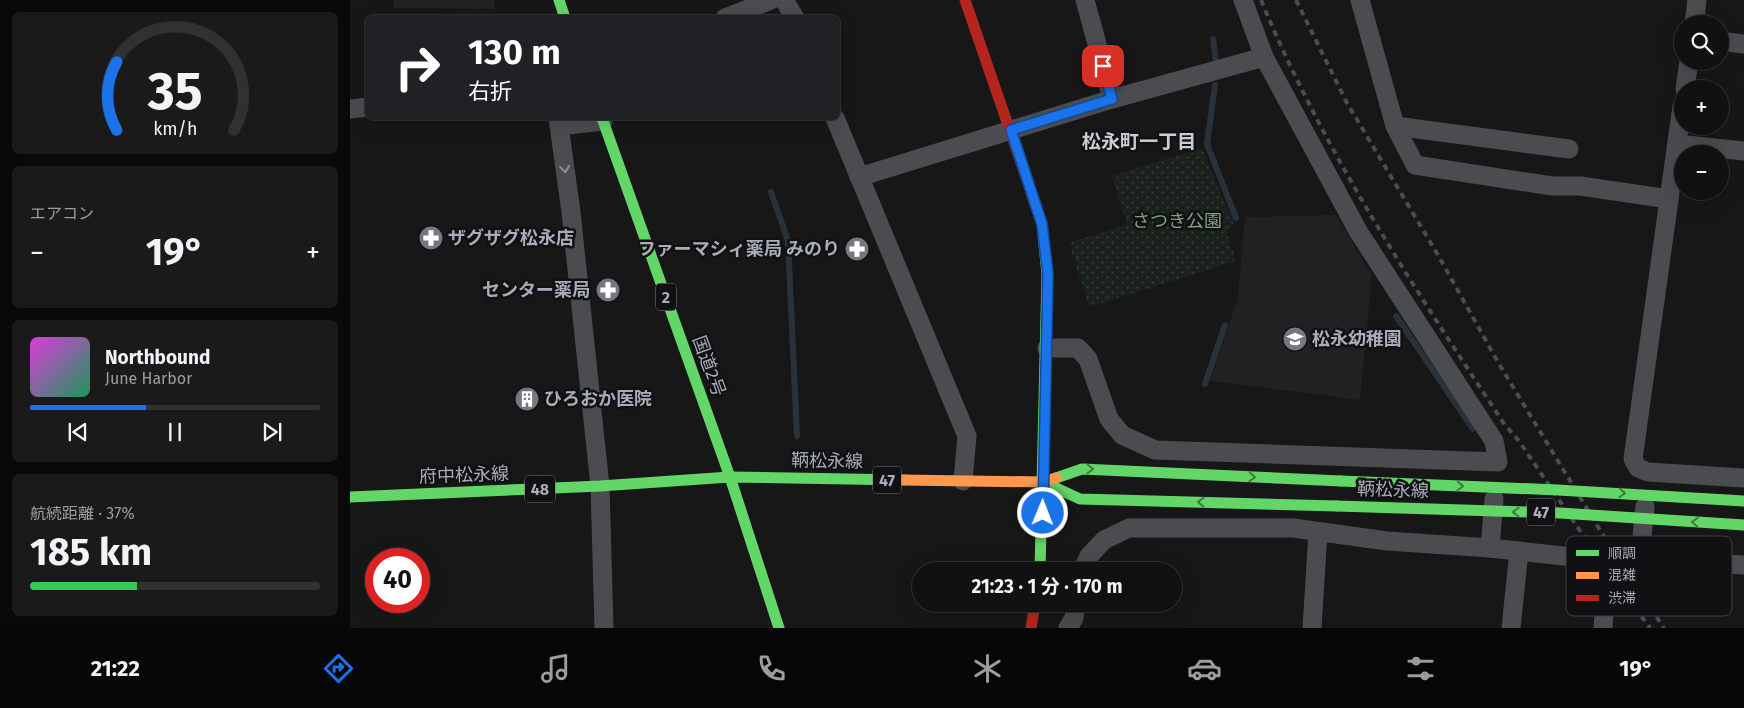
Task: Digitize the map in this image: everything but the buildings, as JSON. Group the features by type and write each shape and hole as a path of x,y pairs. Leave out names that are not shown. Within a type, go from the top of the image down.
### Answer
{"main road":[{"path":"558,0 564,15"},
{"path":"965,0 1042,224 1048,274 1040,562"},
{"name":"国道2号","path":"602,120 730,478 779,628"},
{"name":"鞆松永線","path":"730,478 1043,482 1082,469 1558,490 1744,501"},
{"name":"府中松永線","path":"350,497 730,478"},
{"name":"鞆松永線","path":"1043,482 1080,498 1560,513 1744,525"},
{"path":"1031,628 1034,612"}],"street":[{"path":"733,15 771,0"},
{"path":"784,0 793,15"},
{"path":"1084,0 1112,99"},
{"path":"1243,0 1264,57 1358,231 1494,442 1498,462 1490,548"},
{"path":"1360,0 1395,126 1416,165 1552,186 1580,186 1669,199"},
{"path":"1696,15 1698,0"},
{"path":"1729,42 1744,44"},
{"path":"859,177 1112,99 1264,57"},
{"path":"350,109 365,107"},
{"path":"588,120 559,122 571,212 600,486 604,628"},
{"path":"836,120 967,436 963,481"},
{"path":"1395,126 1569,149"},
{"path":"1678,135 1634,458 1638,468 1648,472 1744,478"},
{"path":"1677,144 1744,151"},
{"path":"1047,348 1078,348 1088,359 1109,419 1122,436 1155,450 1498,462"},
{"path":"1643,536 1648,472"},
{"path":"1086,562 1089,556 1104,540 1129,528 1293,528 1387,541 1519,550 1511,628"},
{"path":"1312,628 1318,532"},
{"name":"47","path":"1519,550 1566,556"},
{"path":"1068,628 1074,618 1075,612"}],"shaded area":[{"path":"394,0 494,0 494,9 394,8"},
{"name":"松永幼稚園","path":"1336,215 1372,275 1360,400 1210,381 1238,297 1245,217"}],"green space":[{"name":"さつき公園","path":"1202,148 1234,225 1226,230 1236,261 1089,307 1069,243 1127,225 1112,176"}],"waterway":[{"path":"1213,39 1216,63"},
{"path":"1215,85 1207,144 1236,218"},
{"path":"771,192 788,241 797,436"},
{"path":"1396,316 1473,429"},
{"path":"1205,384 1225,325"}],"railway":[{"path":"1261,0 1313,111 1342,165 1404,270 1505,425 1519,441 1584,536"},
{"path":"1296,0 1347,103 1438,255 1499,364 1604,536"},
{"path":"1641,616 1650,628"},
{"path":"1656,616 1664,628"}],"traffic: fast":[{"path":"559,0 564,15"},
{"path":"603,120 730,477 779,628"},
{"path":"1031,192 1042,224 1047,274 1040,562"},
{"path":"1056,478 1082,469 1341,481"},
{"path":"350,497 600,486 730,477 904,480"},
{"path":"1341,481 1558,490 1744,501"},
{"path":"1043,482 1080,499 1337,506"},
{"path":"1337,506 1560,513 1744,525"}],"traffic: slow":[{"path":"904,480 1043,482 1056,478"}],"traffic: jam":[{"path":"965,0 1031,192"},
{"path":"1031,628 1034,612"}],"place":[{"name":"ザグザグ松永店","path":"431,238"},
{"name":"ファーマシィ薬局 みのり","path":"857,249"},
{"name":"センター薬局","path":"608,290"},
{"name":"松永幼稚園","path":"1295,339"},
{"name":"ひろおか医院","path":"527,399"}],"district":[{"name":"松永町一丁目","path":"1139,141"}],"route":[{"path":"1043,513 1043,428 1048,274 1042,224 1011,130 1112,99 1103,66"}]}
